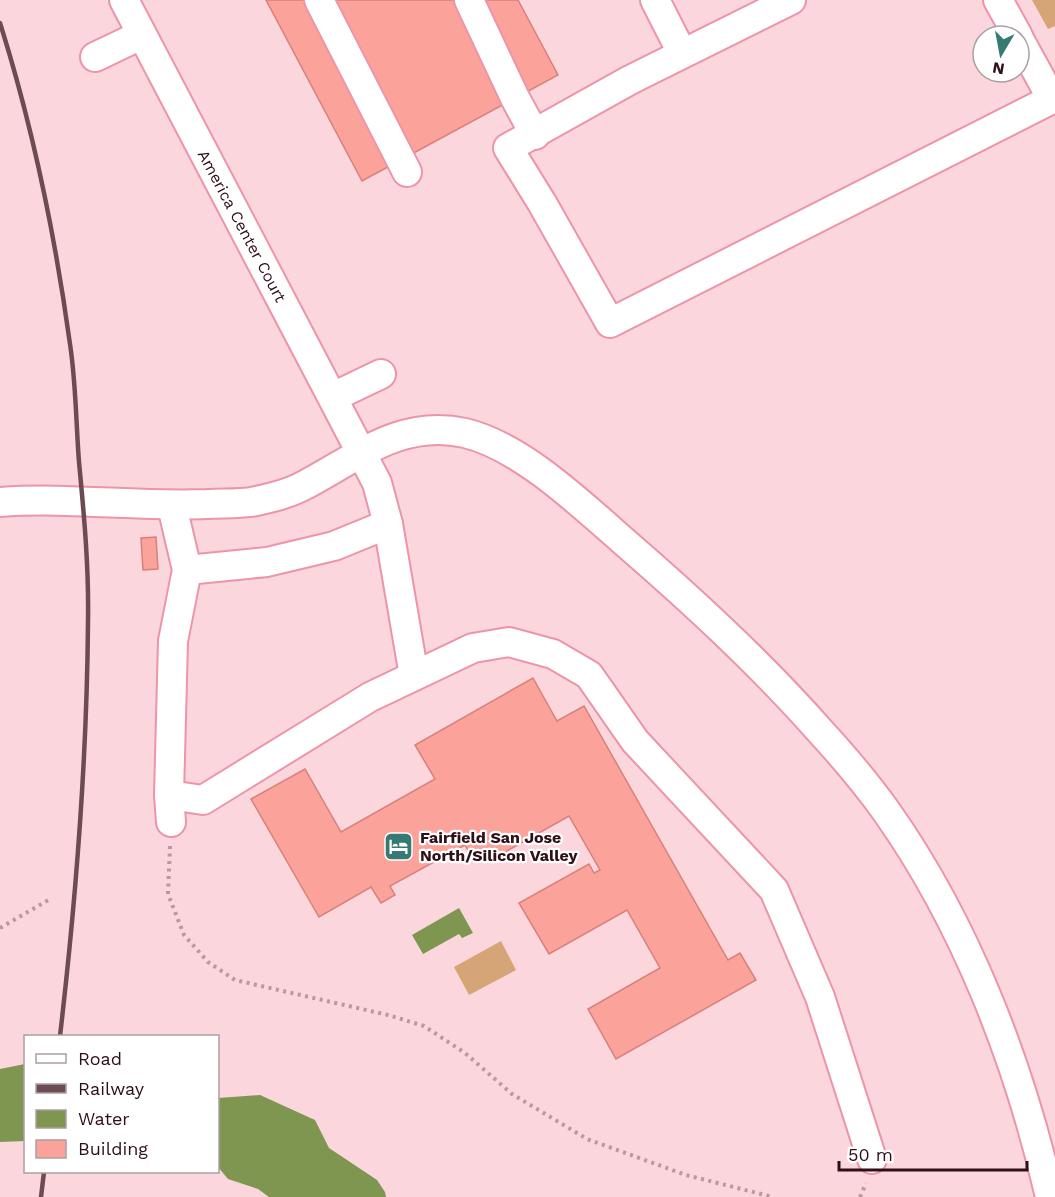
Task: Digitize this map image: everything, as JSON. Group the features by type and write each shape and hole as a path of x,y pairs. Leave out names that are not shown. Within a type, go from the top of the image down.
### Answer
{"street":[{"name":"America Center Court","path":"124,0 377,483 388,524 414,676"},
{"path":"319,0 407,172"},
{"path":"469,0 535,135"},
{"path":"655,0 682,54"},
{"path":"791,0 630,80 508,148 610,323 1052,99 1031,61"},
{"path":"998,0 1011,24"},
{"path":"95,57 141,35"},
{"path":"333,397 381,374"},
{"path":"0,502 41,499 172,506 249,502 298,489 361,451 396,436 434,430 465,433 494,444 530,465 584,508 725,631 782,687 885,809 930,880 991,1006 1024,1096 1050,1197"},
{"path":"172,506 187,570 173,641 170,809 203,800 370,697 472,648 509,642 553,654 589,675 635,741 774,890 820,997 872,1159"},
{"path":"187,570 267,562 334,546 388,524"}],"path":[{"path":"170,809 168,894 184,935 208,962 235,980 424,1026 465,1053 512,1094 587,1139 686,1175 773,1197"},
{"path":"0,928 50,899"}],"shaded area":[{"path":"1032,0 1055,0 1055,26 1048,29"},
{"path":"501,941 516,970 469,995 454,967"}],"water":[{"path":"459,908 473,933 462,938 459,934 423,954 412,935"},
{"path":"24,1064 24,1141 0,1142 0,1069"},
{"path":"260,1095 315,1120 329,1148 377,1180 386,1197 269,1197 258,1189 228,1179 219,1168 219,1098"}],"building":[{"path":"266,0 518,0 558,75 362,181"},
{"path":"156,537 158,569 143,570 141,538"},
{"path":"533,678 557,721 584,706 728,960 740,953 756,980 616,1059 588,1009 660,968 627,910 549,954 519,903 589,864 594,873 600,870 569,816 491,860 486,852 473,859 465,845 390,886 395,895 381,903 371,887 319,917 251,799 305,769 341,832 435,779 415,745"}],"railway":[{"path":"0,23 33,142 57,263 74,373 86,541 88,621 83,777 76,881 60,1035"},
{"path":"41,1197 44,1173"}],"place":[{"name":"Fairfield San Jose North/Silicon Valley","path":"399,846"}]}
